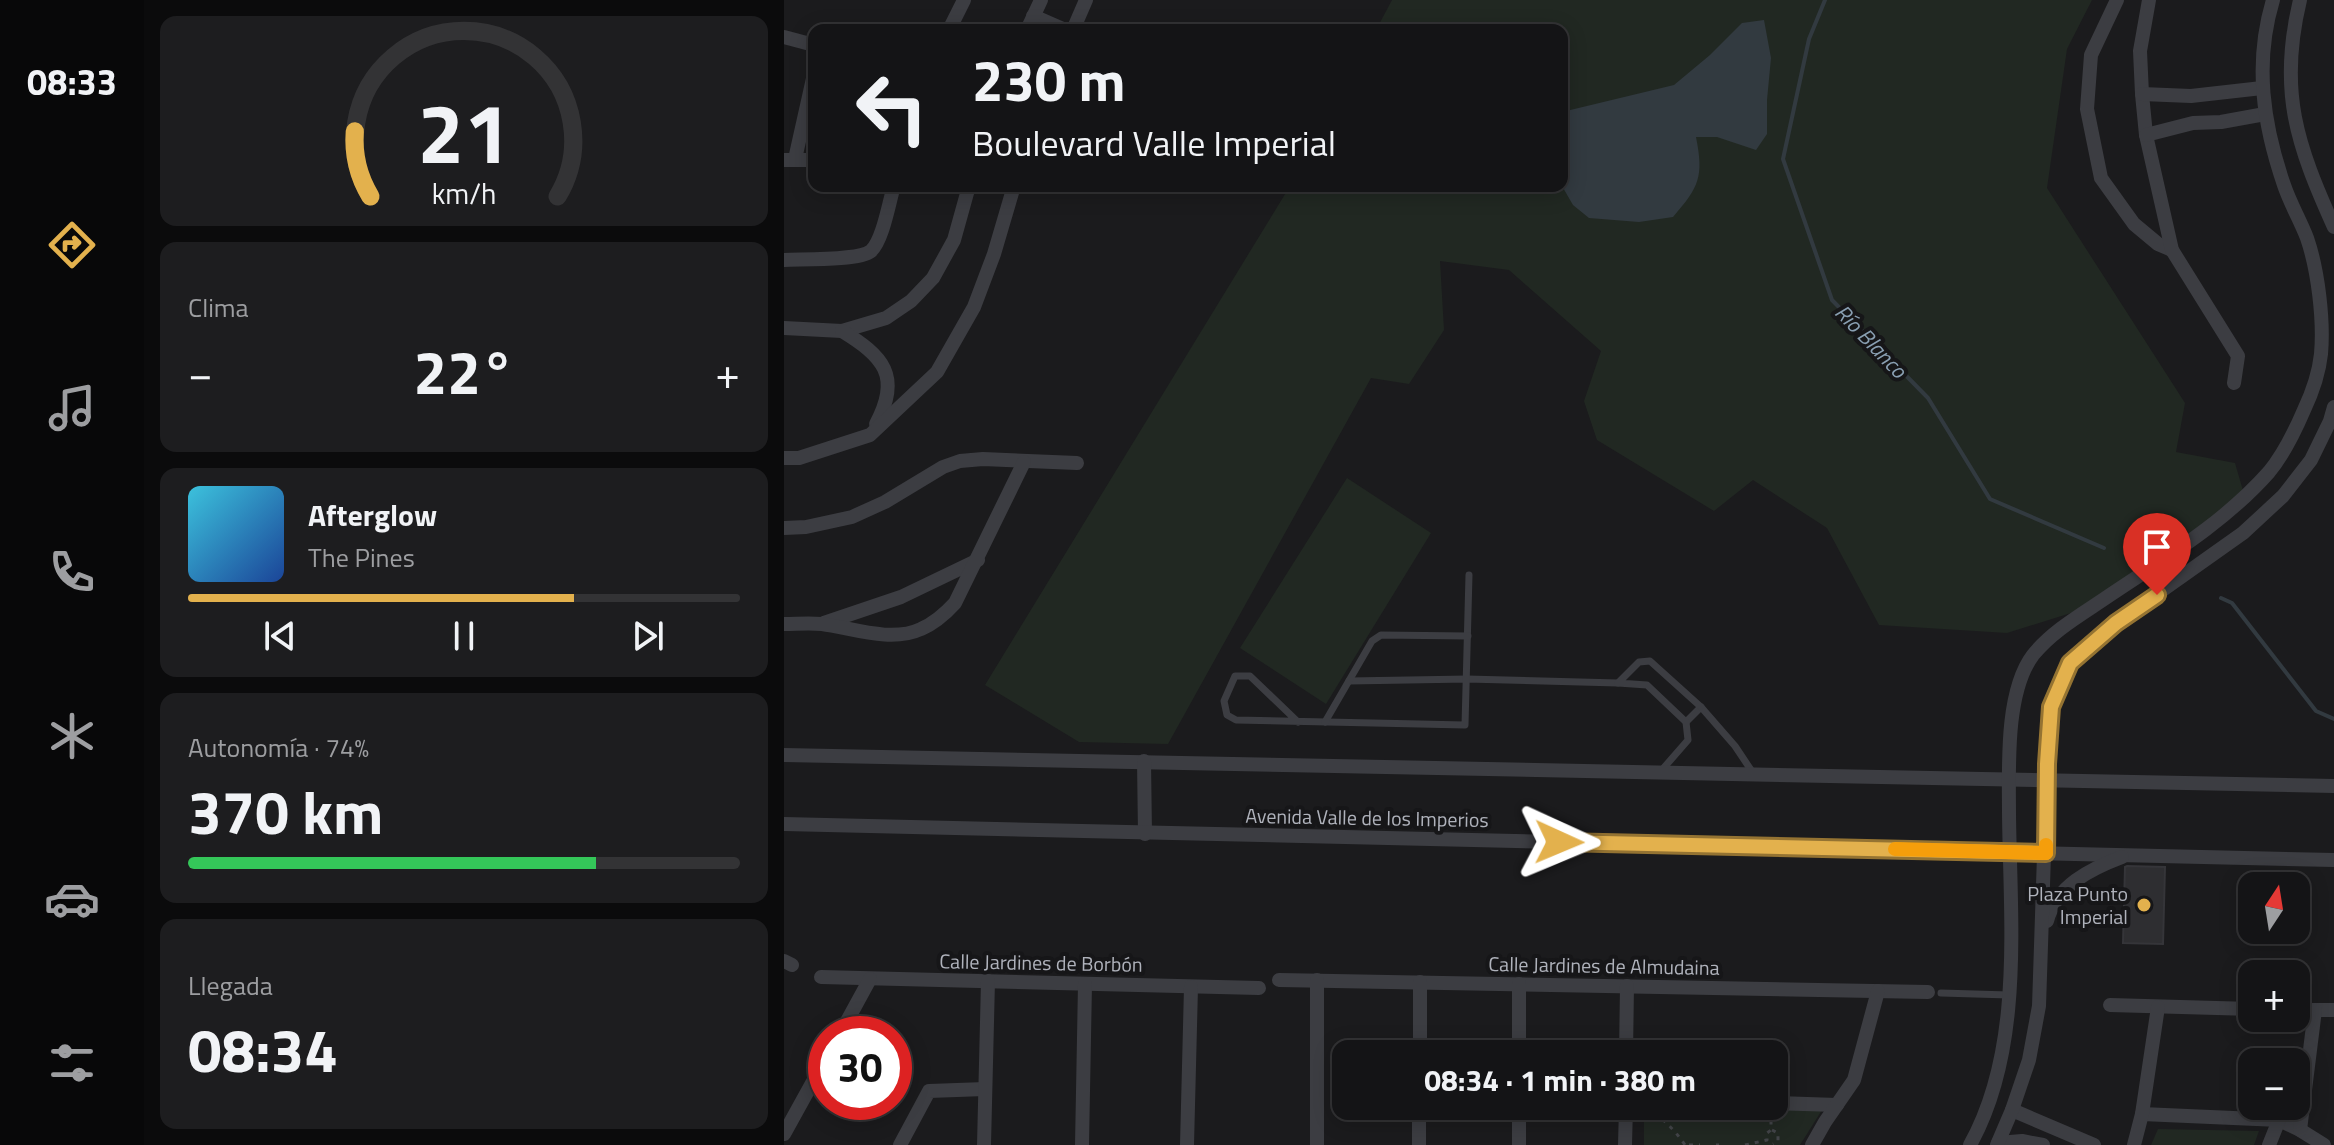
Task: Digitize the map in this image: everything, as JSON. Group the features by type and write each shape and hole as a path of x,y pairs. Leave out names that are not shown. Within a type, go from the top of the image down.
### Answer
{"street":[{"path":"952,24 964,0"},
{"path":"1030,23 1041,0"},
{"path":"1076,24 1086,0"},
{"path":"2117,0 2091,55 2087,109 2101,178 2134,224 2158,244 2172,250"},
{"path":"2149,0 2140,51 2146,135 2172,250 2238,356 2234,383"},
{"path":"1970,1145 1993,1091 2002,1055 2009,995 2009,780 2017,689 2033,656 2063,627 2175,553 2226,513 2270,471 2294,433 2311,394 2321,354 2318,279 2308,240 2273,151 2262,88 2265,37 2273,0"},
{"path":"2300,0 2290,56 2293,111 2299,142 2334,227"},
{"path":"784,37 808,43"},
{"path":"2142,94 2191,96 2262,88"},
{"path":"2219,93 2221,122"},
{"path":"789,159 808,94"},
{"path":"2146,135 2193,123 2221,122 2265,114"},
{"path":"784,260 856,257 870,251 879,238 892,192"},
{"path":"784,328 842,331 886,318 911,301 933,278 954,240 967,192"},
{"path":"784,458 799,458 870,435 937,372 974,307 1012,192"},
{"path":"842,331 881,361 888,382 885,406 870,435"},
{"path":"2053,1128 2045,1145 2022,1141 1998,1144 2029,1060 2039,1006 2051,707 2070,663 2116,623 2243,533 2283,496 2311,460 2334,407"},
{"path":"784,528 806,527 852,517 885,502 943,467 960,461 1077,463"},
{"path":"784,624 819,624 862,632 898,634 918,631 939,620 955,603 1024,462"},
{"path":"819,624 901,597 978,560"},
{"path":"2140,576 2157,595"},
{"path":"784,755 2334,786"},
{"path":"1144,761 1145,834"},
{"name":"Avenida Valle de los Imperios","path":"784,824 2334,860"},
{"path":"2041,941 2050,911 2070,884 2094,867 2128,855"},
{"name":"Calle Jardines de Borbón","path":"821,977 1259,988"},
{"path":"850,1016 870,979"},
{"name":"Calle Jardines de Almudaina","path":"1279,980 1935,992"},
{"path":"1317,980 1317,1145"},
{"path":"984,1145 988,981"},
{"path":"1420,982 1420,1040"},
{"path":"1082,1145 1085,984"},
{"path":"1519,984 1519,1040"},
{"path":"1626,1040 1627,986"},
{"path":"1187,1145 1191,987"},
{"path":"1812,1145 1854,1080 1878,991"},
{"path":"2110,1005 2238,1009"},
{"path":"2134,1145 2142,1114 2158,1007"},
{"path":"2310,1010 2334,1010"},
{"path":"2300,1130 2315,1010"},
{"path":"2002,1055 2029,1060"},
{"path":"900,1145 929,1091 985,1089"},
{"path":"784,1134 808,1091"},
{"path":"1788,1107 1837,1105"},
{"path":"2012,1110 2094,1145"},
{"path":"2142,1114 2238,1118"},
{"path":"1419,1120 1419,1145"},
{"path":"1519,1120 1519,1145"},
{"path":"1625,1145 1626,1120"},
{"path":"2269,1145 2279,1120 2324,1145"}],"lane":[{"path":"1298,722 1250,676 1235,676 1224,701 1227,715 1236,720 1298,722 1465,725 1469,575"},
{"path":"1325,722 1372,641 1381,635 1468,636"},
{"path":"1618,683 1639,662 1650,661 1701,707 1735,746 1754,774"},
{"path":"1349,681 1467,679 1647,685 1686,722 1688,740 1660,772"},
{"path":"1686,722 1701,707"},
{"path":"1935,992 2009,995"}],"path":[{"path":"1664,1120 1687,1145 1700,1145"},
{"path":"1767,1140 1772,1120"},
{"path":"1745,1145 1767,1140 1774,1144 1779,1136 1771,1130"}],"shaded area":[{"path":"1392,0 2092,0 2067,49 2047,188 2185,403 2176,452 2235,463 2244,494 2093,606 2007,633 1879,625 1827,528 1753,480 1714,511 1597,440 1584,401 1601,351 1509,270 1440,261 1444,330 1409,384 1371,378 1168,744 1079,742 985,685 1286,192 1568,192 1568,24 1379,24"},
{"path":"1764,20 1771,58 1767,134 1756,150 1717,137 1696,137 1699,162 1697,181 1673,217 1639,222 1589,218 1573,205 1565,192 1568,192 1568,111 1674,85 1742,23"},
{"path":"1347,478 1431,533 1326,704 1240,648"},
{"path":"1788,1109 1822,1110 1800,1145 1644,1145 1644,1120 1788,1120"},
{"path":"2158,1129 2259,1131 2254,1145 2151,1145"}],"building":[{"name":"Plaza Punto Imperial","path":"2127,866 2165,867 2163,944 2123,943"}],"waterway":[{"name":"Río Blanco","path":"1825,0 1809,39 1783,159 1832,300 1928,398 1990,499 2104,548"},
{"name":"Río Blanco","path":"2221,598 2232,603 2316,711 2334,719"}],"slow traffic":[{"path":"1895,849 2046,853 2046,845"}],"place":[{"name":"Plaza Punto Imperial","path":"2144,905"}],"route":[{"path":"1559,842 2046,853 2051,707 2070,663 2116,623 2157,595"}]}
